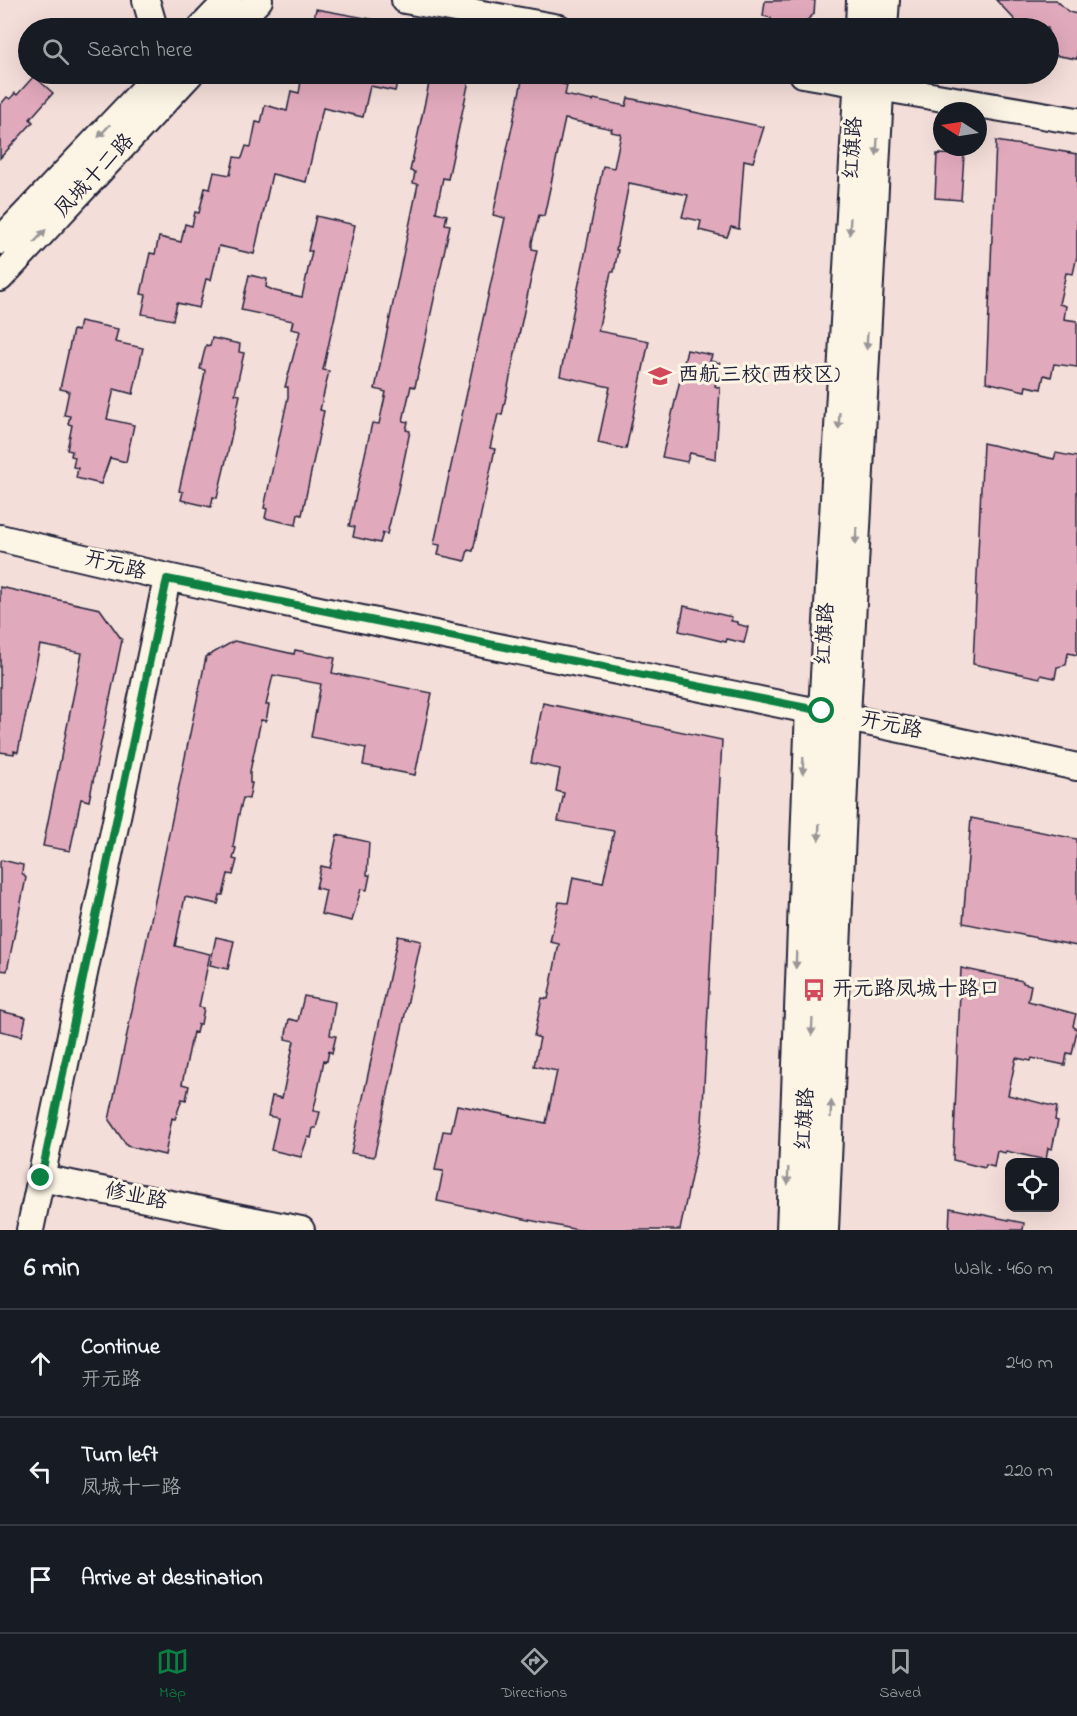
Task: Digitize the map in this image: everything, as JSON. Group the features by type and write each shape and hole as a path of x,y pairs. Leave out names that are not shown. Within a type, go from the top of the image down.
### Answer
{"street":[{"path":"146,0 151,18"},
{"path":"211,18 228,0"},
{"path":"242,18 259,0"},
{"path":"405,0 504,18"},
{"path":"859,18 860,0"},
{"path":"885,18 886,0"},
{"path":"131,102 139,84"},
{"name":"凤城十二路","path":"0,242 149,84"},
{"name":"凤城十二路","path":"0,278 181,84"},
{"name":"红旗路","path":"800,1230 816,953 814,709 869,84"},
{"name":"红旗路","path":"825,1230 847,716 869,84"},
{"path":"889,84 1077,121"},
{"name":"开元路","path":"0,538 167,579 814,709 1077,767"},
{"path":"30,1230 167,579"},
{"path":"786,1230 814,709"},
{"name":"修业路","path":"41,1178 301,1230"}],"building":[{"path":"815,0 814,14 809,18 763,16 765,1"},
{"path":"996,0 1056,0 1069,12 1077,14 1077,59 1059,56 1059,18 1013,18"},
{"path":"316,9 366,18 314,18"},
{"path":"27,84 43,84 53,93 30,119 33,122 0,158 0,105 7,97 10,99 15,93 17,95"},
{"path":"300,84 397,84 395,91 370,86 363,117 323,108 306,182 272,174 254,254 219,246 211,280 206,279 199,308 177,303 173,320 142,314 146,295 141,294 146,271 150,253 155,254 159,237 181,242 185,224 192,226 195,212 199,213 205,188 210,189 214,172 230,175 234,157 242,158 246,146 251,147 256,122 261,123 265,105 287,111 291,91 299,93"},
{"path":"429,84 468,84 448,179 443,178 436,212 447,215 445,224 450,225 415,387 411,386 403,421 408,422 406,430 410,431 397,494 387,534 383,533 380,543 353,537 355,527 349,526 372,423 379,424 386,392 375,389 418,184 413,183 415,172 410,171"},
{"path":"521,84 562,84 567,85 565,95 593,101 594,99 626,106 628,98 764,127 753,162 744,160 739,229 731,227 727,237 699,230 701,221 682,217 688,195 629,183 614,272 611,272 598,331 649,341 626,449 598,443 610,387 560,376 603,166 614,168 621,134 611,132 612,129 565,119 544,216 539,215 532,242 532,249 537,250 502,415 498,414 490,448 495,449 473,551 468,550 465,561 438,555 440,545 434,544 505,218 493,215"},
{"path":"996,141 1077,154 1077,256 1073,274 1066,273 1059,304 1066,306 1064,319 1077,321 1077,367 1054,364 1051,377 1044,375 1041,389 1026,386 1025,391 986,382"},
{"path":"937,156 964,156 961,200 935,198"},
{"path":"316,216 355,225 323,370 329,371 320,410 324,411 302,515 298,514 296,525 265,518 267,509 264,508 288,397 288,387 285,387 300,331 291,329 293,321 241,310 249,275 267,279 266,287 275,291 302,297 312,251 308,251"},
{"path":"80,321 118,329 115,342 143,348 133,394 114,389 107,419 134,425 126,462 110,458 101,484 76,478 78,468 73,467 75,457 71,456 72,451 67,450 72,425 68,424 70,416 64,415 69,391 60,389 73,330 78,331"},
{"path":"212,338 240,344 239,352 244,353 235,394 240,395 228,452 217,498 213,497 211,507 181,500 183,492 179,491 204,378 205,370 200,369 206,345 210,346"},
{"path":"687,350 712,355 710,361 720,363 715,386 720,388 716,459 690,453 687,462 662,457"},
{"path":"983,443 1054,459 1056,453 1077,457 1077,655 1068,653 1066,665 1057,667 1055,678 1041,675 1040,678 973,664"},
{"path":"0,587 100,609 122,640 89,801 81,799 70,851 43,846 82,653 40,645 18,752 14,751 14,754 0,752"},
{"path":"684,606 732,617 731,621 748,627 744,643 727,639 726,642 679,631"},
{"path":"234,641 294,654 295,650 335,658 332,673 432,693 415,775 363,765 366,748 311,737 321,684 273,675 266,705 269,705 266,721 261,720 250,771 250,783 252,783 249,799 243,798 238,818 233,847 236,848 233,859 237,860 233,875 228,874 223,895 220,895 218,904 185,897 175,946 210,954 199,1007 204,1008 201,1024 198,1024 196,1033 193,1032 182,1084 189,1086 186,1100 182,1099 175,1119 172,1118 165,1155 127,1146 109,1120 206,657"},
{"path":"543,703 722,740 702,1124 680,1230 578,1230 437,1201 443,1171 435,1170 443,1131 451,1132 457,1105 546,1123 557,1071 534,1066 540,1038 534,1036 542,998 548,999 559,944 550,942 559,902 568,903 573,877 603,883 614,831 558,821 564,793 556,791 560,769 531,763"},
{"path":"971,818 1077,839 1077,946 963,923"},
{"path":"337,835 369,842 367,875 370,875 367,890 361,889 352,921 321,914 326,890 316,888 321,866 330,868"},
{"path":"2,860 23,865 22,873 26,878 7,971 0,970 0,862"},
{"path":"398,936 421,941 374,1157 351,1153"},
{"path":"216,937 234,941 228,969 210,965"},
{"path":"961,968 1023,981 1031,985 1028,1001 1076,1014 1073,1026 1077,1030 1072,1054 1067,1053 1065,1065 1032,1058 1031,1061 1016,1058 1008,1095 1057,1107 1055,1120 1058,1121 1052,1149 1048,1148 1046,1158 997,1151 994,1167 986,1165 985,1168 953,1160"},
{"path":"304,996 335,1002 330,1035 336,1036 332,1053 329,1051 327,1061 324,1060 313,1111 320,1112 316,1128 313,1128 311,1138 308,1137 301,1157 271,1150 278,1118 268,1116 272,1096 282,1098 294,1041 285,1039 289,1019 298,1021"},
{"path":"0,1011 26,1017 22,1036 0,1031"},
{"path":"950,1208 1024,1223 1023,1230 949,1230"}],"place":[{"name":"西航三校(西校区)","path":"660,376"},
{"name":"开元路凤城十路口","path":"814,990"}],"route":[{"path":"41,1178 167,579 822,711"}]}
